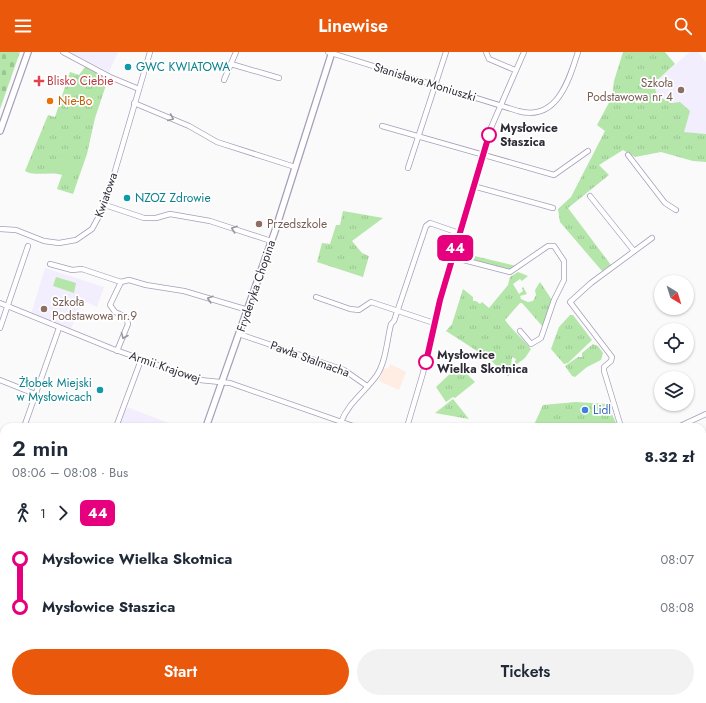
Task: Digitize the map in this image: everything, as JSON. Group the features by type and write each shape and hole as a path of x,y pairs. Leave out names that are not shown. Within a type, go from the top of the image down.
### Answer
{"street":[{"path":"0,131 28,52"},
{"path":"63,52 110,77 139,89"},
{"name":"Kwiatowa","path":"0,229 16,230 47,242 67,243 81,237 92,229 99,219 104,205 150,52"},
{"path":"224,80 236,52"},
{"name":"Stanisława Moniuszki","path":"330,52 500,106 529,113 541,110 550,105 559,97 566,86 578,52"},
{"name":"Fryderyka Chopina","path":"207,423 271,241 330,52"},
{"path":"408,168 446,52"},
{"path":"486,52 489,59 515,70"},
{"path":"408,423 421,382 434,323 452,257 473,186 500,106 524,52"},
{"path":"231,64 279,78"},
{"path":"134,103 189,126 220,143 295,167"},
{"path":"382,126 554,175 588,151"},
{"path":"628,155 665,203 676,210"},
{"path":"473,186 553,208"},
{"path":"590,196 634,251"},
{"path":"104,205 144,218 156,218 170,214 210,221 271,241"},
{"path":"341,422 348,408 380,369 391,324 426,226 430,223 459,233"},
{"path":"620,423 604,371 604,367 611,361 612,357 570,302 572,298 652,238"},
{"path":"0,328 28,246"},
{"path":"452,257 510,272 548,246 554,246 564,260 564,284 554,300 541,338 531,344 520,331"},
{"path":"50,264 72,270 82,269 121,282 130,280 146,285 184,291 248,310"},
{"path":"117,351 128,324 126,317 112,310 110,305 121,282"},
{"path":"316,297 350,309 359,310 371,302 434,323"},
{"name":"Armii Krajowej","path":"0,303 141,360 200,380 232,384 344,423"},
{"path":"25,423 59,328"},
{"name":"Pawła Stalmacha","path":"239,334 344,370 367,386"},
{"path":"117,423 141,360"},
{"path":"0,380 35,394"},
{"path":"687,423 706,414"}],"shaded area":[{"path":"69,52 118,52 109,72"},
{"name":"Szkoła Podstawowa nr 4","path":"690,52 698,52 706,62 706,134 684,132 673,103 657,96 654,83"},
{"path":"45,268 104,287 97,307 86,302 79,310 70,330 31,314"},
{"path":"390,364 406,372 399,390 379,381 384,368 388,369"},
{"path":"129,408 168,423 119,423 124,409"}],"green space":[{"path":"0,52 20,52 0,109"},
{"path":"623,52 665,52 675,64 654,83 657,96 673,103 680,102 690,111 684,132 706,134 706,162 693,161 661,152 635,157 623,150 599,165 609,175 568,208 611,265 602,271 560,222 558,209 571,197 605,131 597,125 612,97 614,81"},
{"path":"85,67 108,79 95,118 87,154 73,194 57,189 62,175 33,174 25,171 48,115 55,117 70,72 79,75"},
{"path":"57,155 76,162 71,176 52,170"},
{"path":"343,211 383,218 352,241 362,253 369,256 363,277 317,262 322,243 330,244 336,225 340,225"},
{"path":"461,253 516,266 508,270 462,258 460,257"},
{"path":"518,272 528,276 522,281 520,279 513,284 519,294 523,291 523,287 527,294 520,296 521,299 528,302 533,301 536,295 535,290 540,282 552,300 543,327 522,303 520,303 505,320 531,349 525,358 513,367 516,359 512,357 511,367 508,370 511,374 508,376 488,358 446,331 452,324 463,289 473,297 473,301 480,304 482,302 489,308 508,285 510,277"},
{"path":"56,277 76,283 74,293 53,286"},
{"path":"570,315 573,315 592,340 568,363 564,364 551,349 559,327"},
{"path":"593,344 598,346 603,353 601,360 587,367 575,377 572,376 565,366 578,357 582,357 582,353"},
{"path":"456,368 458,370 461,368 475,382 455,398 453,397 446,402 436,387"},
{"path":"453,399 469,419 435,413"},
{"path":"576,402 607,404 616,423 535,423 543,405"}],"bus line":[{"name":"44","path":"426,362 440,300 489,135"}],"place":[{"name":"GWC KWIATOWA","path":"128,67"},
{"name":"Blisko Ciebie","path":"39,81"},
{"name":"Szkoła Podstawowa nr 4","path":"681,90"},
{"name":"Nie-Bo","path":"50,101"},
{"name":"Mysłowice Staszica","path":"489,135"},
{"name":"NZOZ Zdrowie","path":"127,198"},
{"name":"Przedszkole","path":"259,224"},
{"name":"Szkoła Podstawowa nr.9","path":"44,309"},
{"name":"Mysłowice Wielka Skotnica","path":"426,362"},
{"name":"Żłobek Miejski w Mysłowicach","path":"100,390"},
{"name":"Lidl","path":"585,410"}]}
